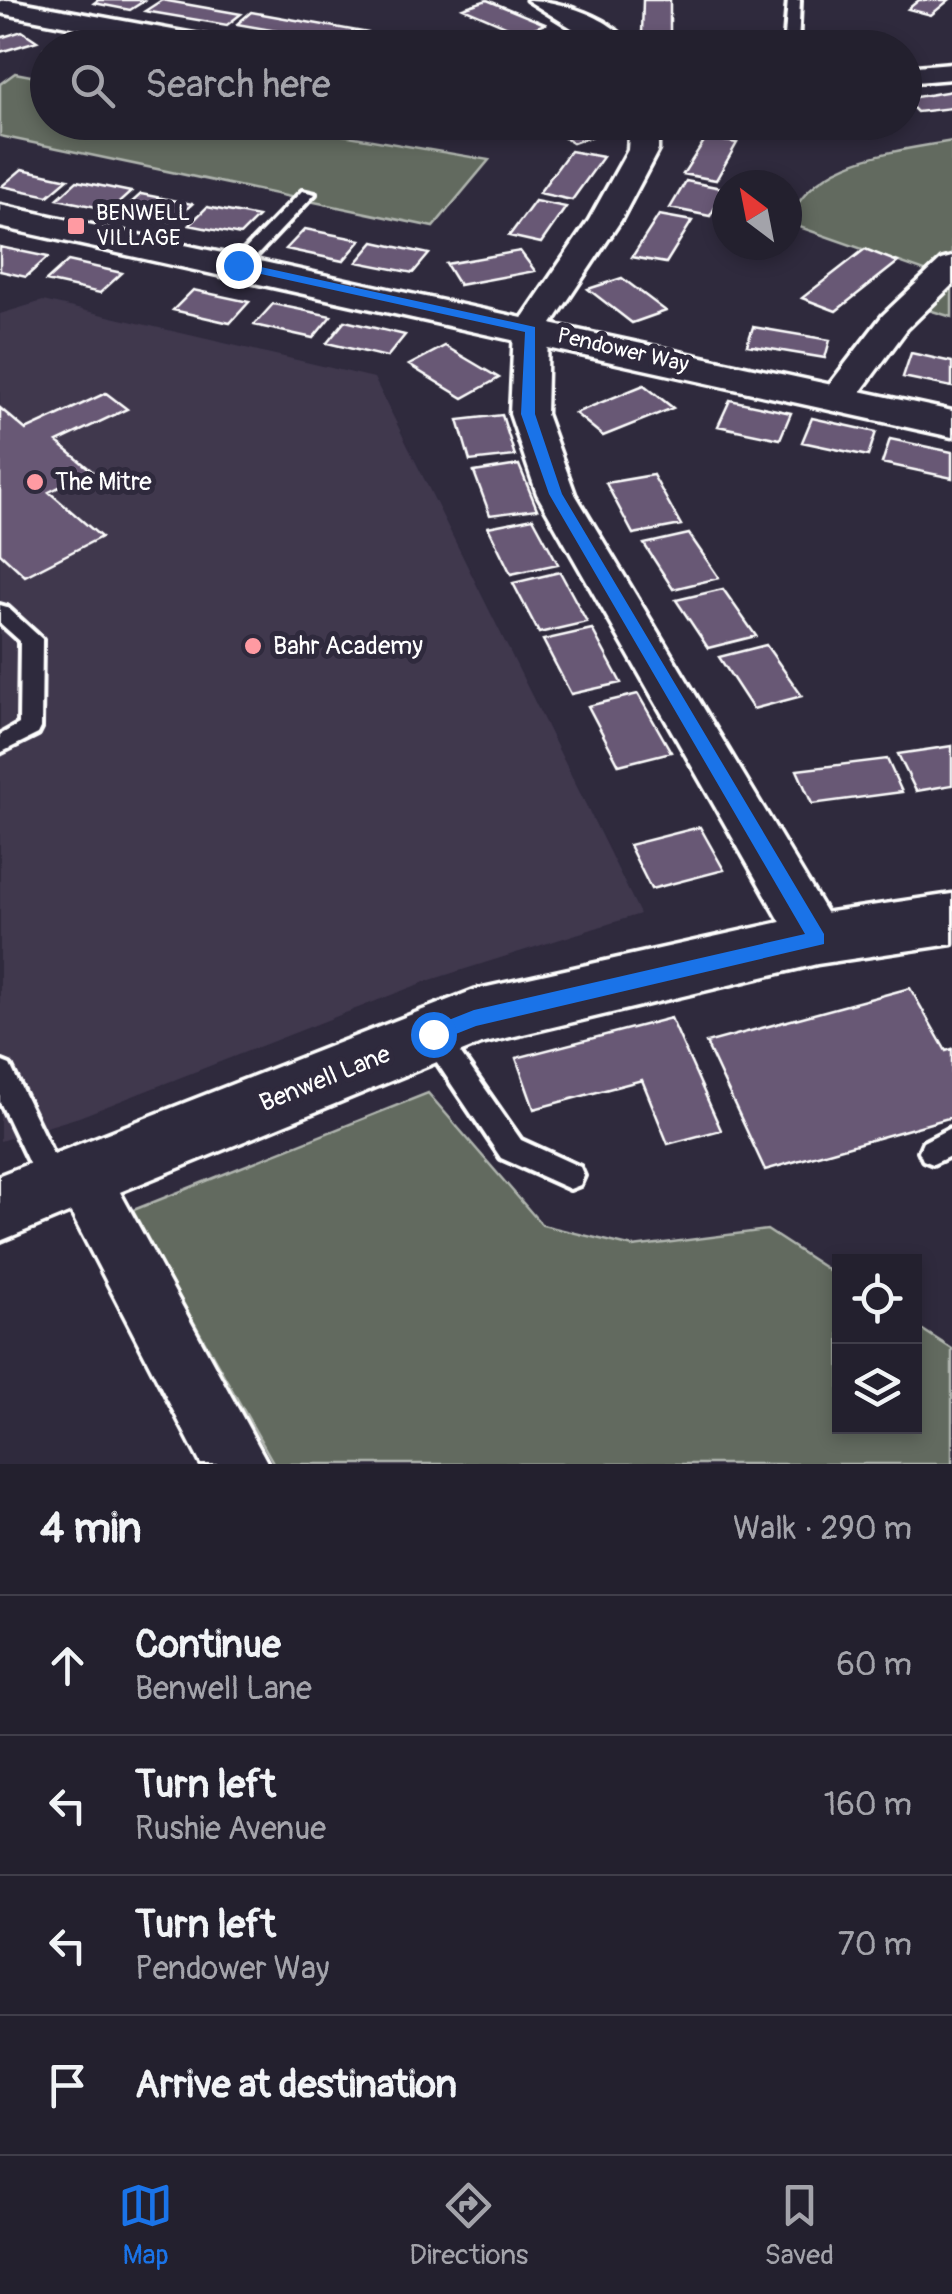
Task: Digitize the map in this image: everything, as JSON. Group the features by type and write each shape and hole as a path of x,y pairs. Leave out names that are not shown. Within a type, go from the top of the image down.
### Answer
{"street":[{"path":"540,0 596,30"},
{"path":"6,6 132,30"},
{"path":"922,73 952,71"},
{"path":"643,140 643,150 605,220 531,330 528,414 556,494 818,939"},
{"name":"Pendower Way","path":"0,216 952,424"},
{"path":"837,398 896,322 952,267"},
{"name":"Benwell Lane","path":"46,1191 474,1018 818,939 952,919"},
{"path":"46,1191 236,1464"}],"lane":[{"path":"792,30 794,0"},
{"path":"238,265 307,194"},
{"path":"0,612 31,639 30,728 0,746"},
{"path":"433,1034 511,1149 570,1176"},
{"path":"0,1073 46,1191"}],"shaded area":[{"name":"Bahr Academy","path":"43,301 374,378 640,914 427,981 79,1117 0,1141 0,314"}],"green space":[{"path":"15,73 30,76 30,140 372,140 489,160 433,227 0,136 0,84"},
{"path":"952,141 952,317 919,307 945,278 802,228 802,198 815,184 835,171 880,155"},
{"path":"428,1093 542,1225 633,1247 767,1230 832,1272 832,1434 922,1434 922,1330 952,1349 952,1464 274,1464 131,1211"}],"building":[{"path":"162,0 241,14 227,25 145,11"},
{"path":"487,0 545,24 515,30 463,8"},
{"path":"643,0 670,0 670,30 642,30"},
{"path":"919,0 949,0 931,15 908,9"},
{"path":"144,1 130,10 94,3"},
{"path":"251,12 352,30 271,30 237,24"},
{"path":"22,31 30,36 30,43 0,52 0,38"},
{"path":"952,91 952,108 922,111 922,96"},
{"path":"705,140 737,143 722,170 712,170 712,179 683,174"},
{"path":"570,151 603,157 572,200 539,193"},
{"path":"22,169 68,179 48,196 2,186"},
{"path":"77,181 131,192 111,210 57,199"},
{"path":"686,181 712,186 710,216 670,208"},
{"path":"141,194 192,204 173,222 122,211"},
{"path":"535,201 566,207 541,243 509,236"},
{"path":"207,207 258,217 240,235 189,225"},
{"path":"659,215 692,221 666,263 632,257"},
{"path":"305,229 361,240 343,261 286,249"},
{"path":"374,242 429,254 413,273 357,262"},
{"path":"0,247 48,257 26,277 0,271"},
{"path":"865,249 898,262 836,311 802,298"},
{"path":"520,251 535,271 459,285 446,264"},
{"path":"68,261 122,273 100,293 46,281"},
{"path":"622,278 666,311 632,323 588,289"},
{"path":"193,290 249,302 230,323 173,310"},
{"path":"273,304 331,316 313,338 254,325"},
{"path":"345,321 405,335 387,357 327,343"},
{"path":"753,327 830,340 825,358 747,345"},
{"path":"445,346 499,378 463,398 409,365"},
{"path":"911,353 952,362 952,387 903,377"},
{"path":"644,385 673,408 603,436 575,413"},
{"name":"The Mitre","path":"106,393 127,409 57,442 92,471 49,492 101,537 25,576 0,553 0,408 26,430"},
{"path":"730,400 791,413 780,439 718,426"},
{"path":"502,415 515,456 470,461 458,420"},
{"path":"812,418 876,432 868,456 802,442"},
{"path":"890,439 952,452 952,478 882,463"},
{"path":"519,465 537,509 490,515 474,472"},
{"path":"653,475 681,525 633,534 606,483"},
{"path":"533,518 558,564 511,574 488,527"},
{"path":"689,534 719,578 673,589 644,544"},
{"path":"560,572 587,622 539,633 513,583"},
{"path":"723,589 756,636 708,648 676,600"},
{"path":"592,629 621,683 571,694 543,640"},
{"path":"766,645 802,696 753,709 719,657"},
{"path":"638,694 671,752 619,765 588,706"},
{"path":"952,746 952,785 916,791 898,754"},
{"path":"887,759 902,792 812,804 797,770"},
{"path":"700,827 724,870 651,889 629,845"},
{"path":"910,988 946,1051 952,1049 952,1117 765,1170 706,1043"},
{"path":"671,1018 721,1130 668,1144 642,1080 534,1109 516,1058"}],"place":[{"name":"BENWELL VILLAGE","path":"76,226"},
{"name":"The Mitre","path":"35,482"},
{"name":"Bahr Academy","path":"253,646"}],"route":[{"path":"238,265 531,330 528,414 556,494 818,939 474,1018 433,1034"}]}
